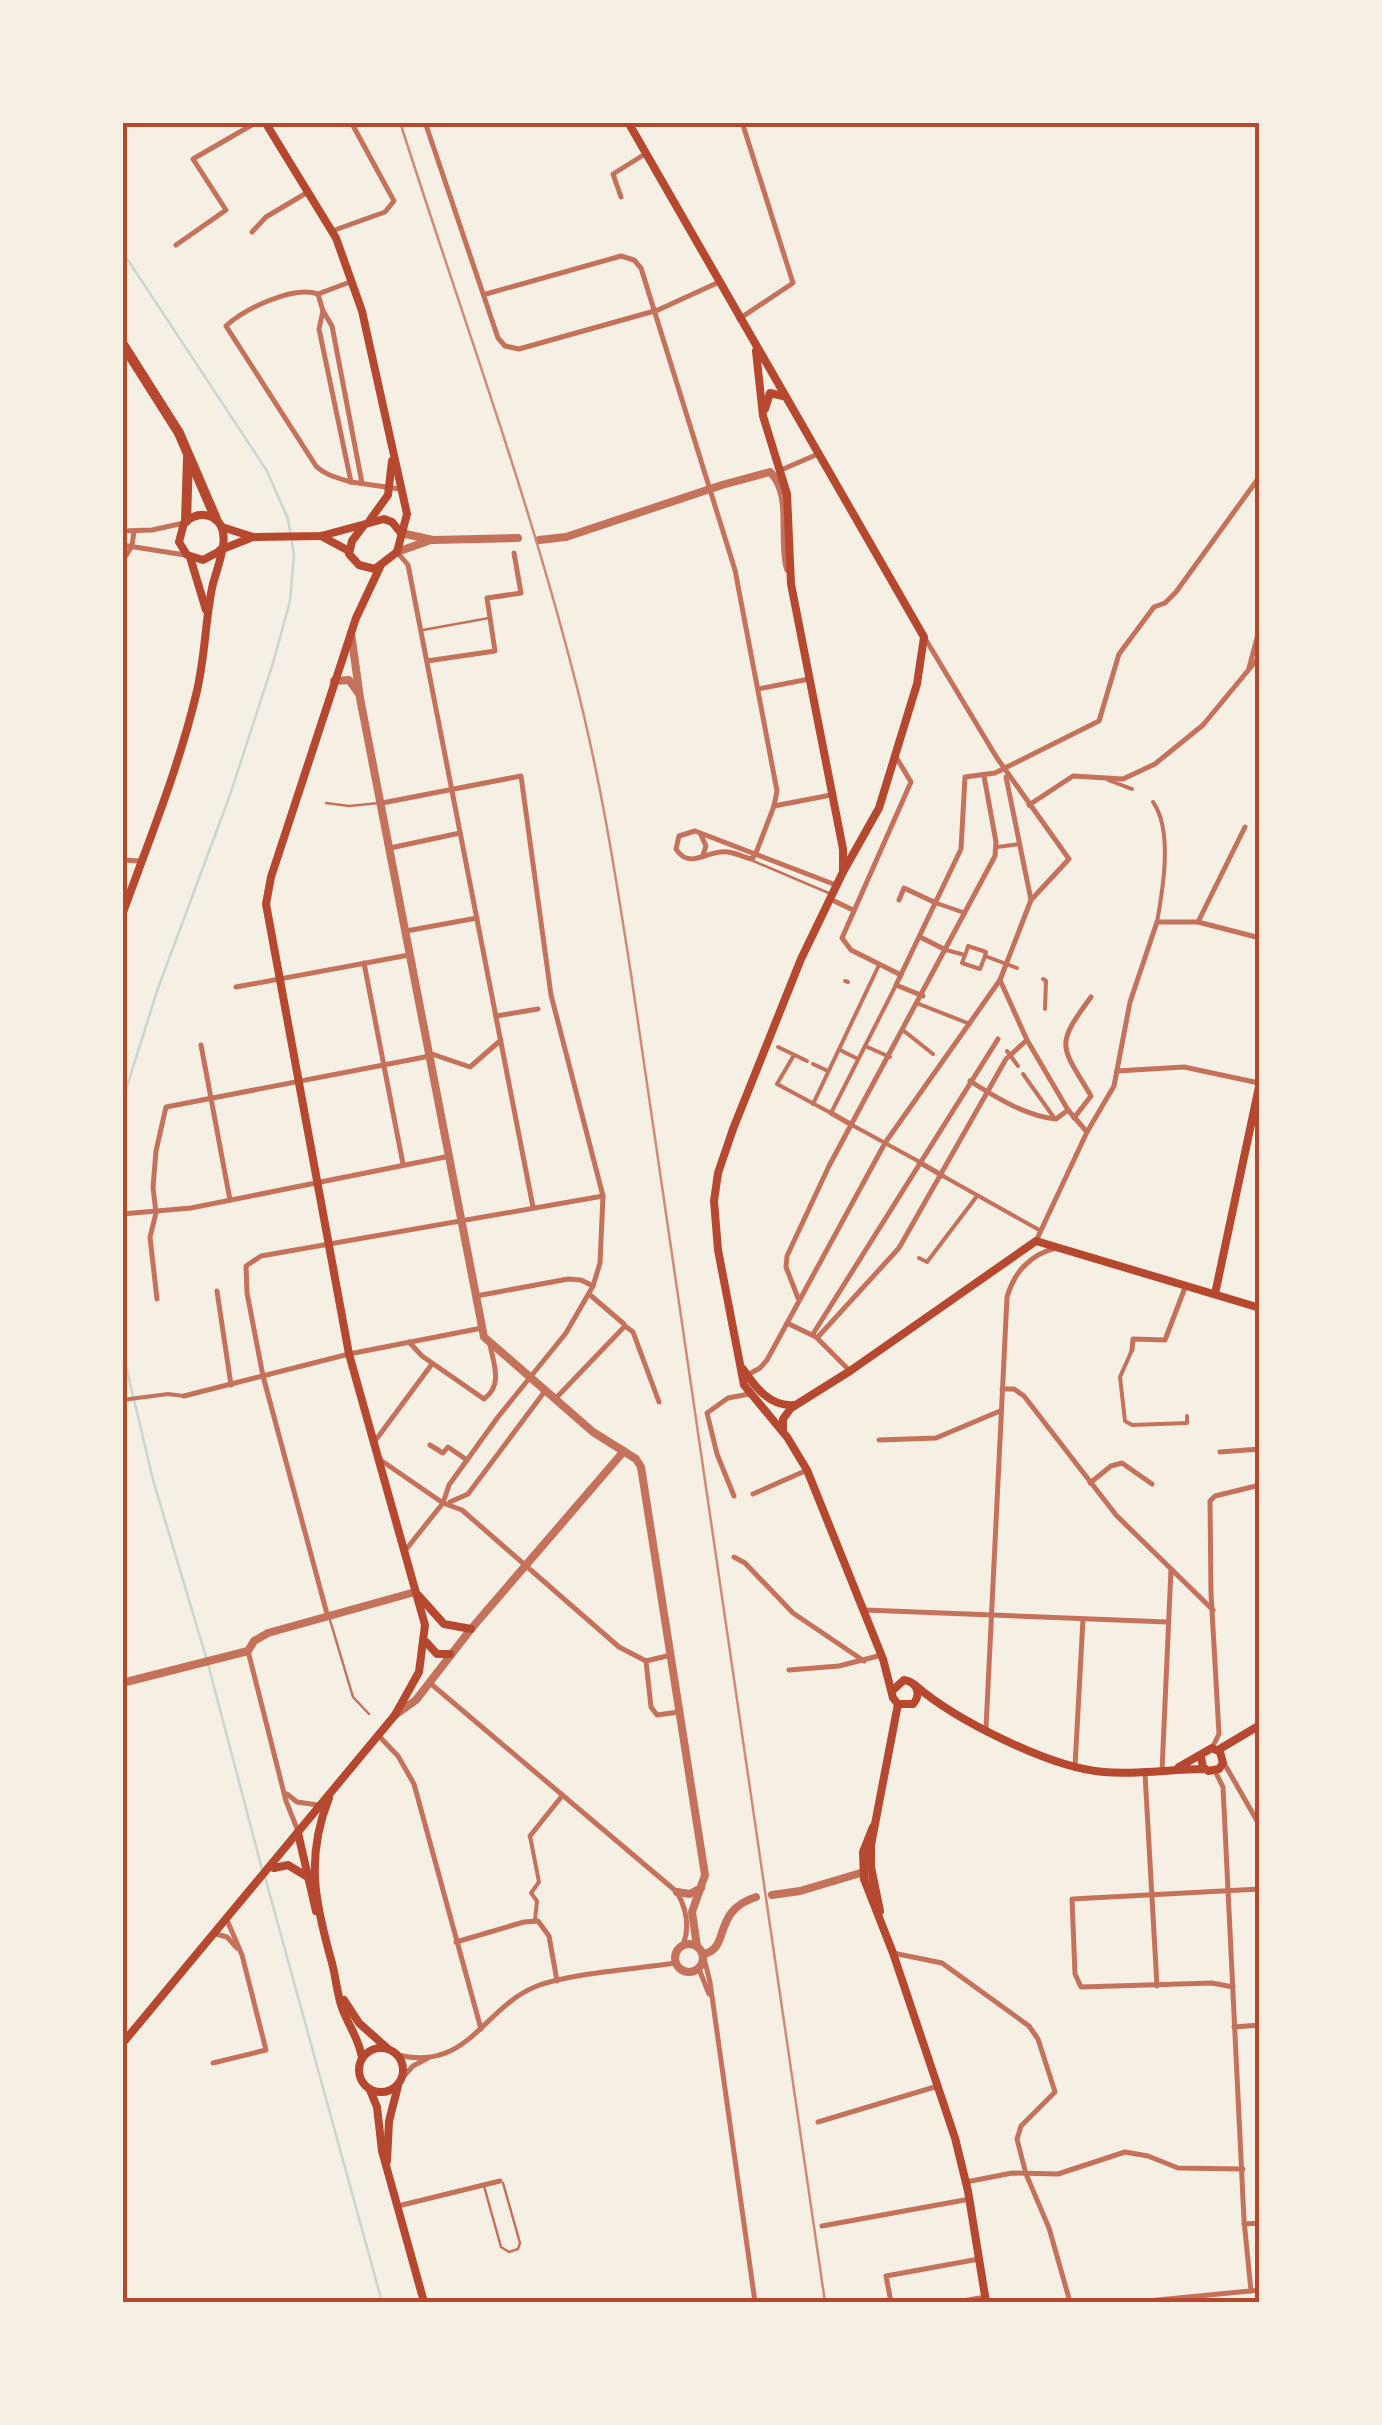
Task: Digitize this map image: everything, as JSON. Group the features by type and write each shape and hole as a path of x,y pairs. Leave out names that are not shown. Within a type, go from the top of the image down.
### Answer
{"highway":[{"path":"122,343 169,415 219,523"},
{"path":"185,522 188,452"}],"main road":[{"path":"122,2044 395,1715 417,1678 425,1641 424,1621 402,1554 349,1354 267,892 351,633 380,567 397,552 407,520 353,281 332,231 265,122"},
{"path":"628,122 738,320 924,637 920,675 877,812 842,872 804,952 716,1181 716,1239 748,1394 784,1434 807,1470 882,1656 893,1698 898,1704 943,1707"},
{"path":"755,348 763,416 788,502 790,573 841,840 842,872"},
{"path":"763,416 770,393 786,399"},
{"path":"349,550 387,497 392,456"},
{"path":"207,614 189,556 179,542 185,522 197,515 253,537"},
{"path":"189,556 209,559 253,537 320,536 388,520 401,534"},
{"path":"122,915 191,716 202,667 207,614 224,540 219,523"},
{"path":"320,536 349,550 352,560 363,568 380,567"},
{"path":"841,840 848,847 859,847"},
{"path":"1215,1294 1259,1082"},
{"path":"784,1434 783,1419 796,1405 850,1372 1038,1236 1059,1247 1260,1308"},
{"path":"740,1366 773,1401 783,1406 796,1405"},
{"path":"416,1592 444,1624 471,1629"},
{"path":"425,1641 436,1654 450,1654"},
{"path":"882,1656 893,1670 943,1707 1075,1767 1106,1772 1216,1770 1223,1759 1215,1749"},
{"path":"892,1690 896,1684 912,1683"},
{"path":"910,1706 918,1698 912,1683"},
{"path":"898,1704 872,1827 863,1852 862,1872 938,2086 966,2182 986,2300"},
{"path":"1174,1770 1260,1725"},
{"path":"1200,1757 1205,1769"},
{"path":"321,1924 312,1860 332,1789"},
{"path":"872,1827 871,1867 885,1930"},
{"path":"298,1833 343,2010 359,2040 359,2076 377,2108 387,2166 424,2302"},
{"path":"270,1869 288,1865 306,1876"},
{"path":"340,1991 360,2023 398,2055 403,2065 389,2121 387,2166"},
{"path":"362,2058 370,2050 387,2048"},
{"path":"370,2090 386,2092 401,2080"}],"street":[{"path":"176,245 226,210 193,159 257,122"},
{"path":"332,231 385,212 394,201 352,122"},
{"path":"425,122 498,338 512,349 656,311 717,282"},
{"path":"738,320 792,283 742,122"},
{"path":"621,196 613,174 645,154"},
{"path":"252,232 263,220 308,192"},
{"path":"486,294 621,256 638,264 656,311 738,582 776,784 774,806 756,853 750,860 727,852 690,861 676,849 682,833 699,833 756,853 833,893 854,910"},
{"path":"353,281 318,294 303,292 250,308 226,326 312,461 323,472 351,482 402,489"},
{"path":"318,294 332,326 362,483"},
{"path":"322,310 319,330 351,482"},
{"path":"780,470 818,454"},
{"path":"539,540 566,538 767,472 774,474 782,502 784,555 790,573"},
{"path":"830,1113 920,937 963,839 966,777 984,776 1004,768 1099,721 1116,660 1154,606 1165,603 1176,592 1260,476"},
{"path":"122,531 185,522"},
{"path":"122,562 132,546 134,531"},
{"path":"401,534 433,540 518,538"},
{"path":"433,540 397,552 408,565 534,1208"},
{"path":"122,545 189,556"},
{"path":"428,661 495,651 486,598 521,593 514,553"},
{"path":"1248,670 1260,626"},
{"path":"351,633 360,698 482,1328 490,1345 496,1381 489,1396 480,1397 432,1364 409,1342"},
{"path":"747,1375 764,1363 885,1143 1000,980 1032,900 1069,859 1004,768 924,637"},
{"path":"1030,806 1073,776 1131,778 1172,752 1211,716 1260,656"},
{"path":"757,689 809,680"},
{"path":"334,681 351,681 360,698"},
{"path":"896,756 911,782 842,934 844,942 901,976"},
{"path":"1004,768 1032,900"},
{"path":"381,803 521,776 553,1001 603,1196 603,1240 589,1294 559,1342 528,1377 449,1485 442,1504 402,1554"},
{"path":"799,1299 786,1259 852,1125 994,860 996,847 984,776"},
{"path":"1100,778 1132,788"},
{"path":"774,806 832,795"},
{"path":"794,1055 777,1084 978,1196 1038,1236 1087,1132 1113,1089 1133,992 1156,922 1166,835 1154,802"},
{"path":"1198,922 1245,828"},
{"path":"390,848 460,833"},
{"path":"699,833 705,841 702,855"},
{"path":"996,847 1020,844"},
{"path":"122,860 141,861"},
{"path":"899,900 904,888 966,913"},
{"path":"406,931 477,918"},
{"path":"1156,922 1198,922 1260,938"},
{"path":"920,937 965,955"},
{"path":"968,946 986,952 980,969 962,962 965,955 968,946"},
{"path":"236,988 410,954"},
{"path":"985,956 1017,968"},
{"path":"364,963 402,1164"},
{"path":"812,1104 879,964"},
{"path":"1043,979 1045,1009"},
{"path":"1000,980 1027,1040 1068,1110 1087,1132"},
{"path":"896,985 923,996"},
{"path":"858,987 866,991"},
{"path":"1074,1118 1091,1096 1066,1052 1064,1040 1091,998"},
{"path":"919,1004 970,1024"},
{"path":"496,1016 538,1009"},
{"path":"904,1031 934,1054"},
{"path":"157,1299 150,1243 156,1213 154,1168 166,1107 430,1054 470,1067 501,1040"},
{"path":"815,1336 969,1080 999,1040"},
{"path":"815,1336 900,1248 1008,1053 1027,1040"},
{"path":"201,1045 230,1200"},
{"path":"865,1046 890,1057"},
{"path":"778,1047 828,1071"},
{"path":"838,1050 858,1059"},
{"path":"1008,1053 1018,1066"},
{"path":"1117,1072 1184,1067 1259,1082"},
{"path":"1023,1074 1055,1119"},
{"path":"969,1080 1036,1115 1055,1119 1068,1110"},
{"path":"122,1214 156,1213 230,1200 450,1156"},
{"path":"327,1614 263,1376 246,1288 246,1266 261,1256 603,1196"},
{"path":"919,1258 928,1262 940,1250 978,1196"},
{"path":"986,1728 1009,1290 1031,1259 1059,1247"},
{"path":"476,1296 568,1279 593,1286"},
{"path":"1186,1286 1165,1340 1133,1339 1120,1376 1124,1421 1132,1425 1187,1423 1187,1416"},
{"path":"216,1291 232,1385"},
{"path":"589,1294 633,1332 660,1402"},
{"path":"787,1323 815,1336 850,1372"},
{"path":"556,1400 625,1326"},
{"path":"122,1400 168,1394 184,1396 349,1354 482,1328"},
{"path":"490,1345 593,1432 636,1458 642,1470 705,1875 692,1912 712,2002 755,2302"},
{"path":"372,1442 383,1433 432,1364"},
{"path":"1002,1389 1024,1396 1116,1516 1213,1610"},
{"path":"442,1504 465,1497 546,1391"},
{"path":"734,1496 715,1448 707,1413 726,1399 748,1394"},
{"path":"879,1440 939,1438 1001,1411"},
{"path":"430,1444 444,1453 448,1447 467,1460"},
{"path":"1220,1452 1260,1449"},
{"path":"395,1715 408,1708 430,1684 450,1654 624,1450"},
{"path":"377,1458 442,1504 462,1510 619,1647 646,1661 670,1655"},
{"path":"1090,1482 1111,1466 1122,1464 1152,1484"},
{"path":"753,1494 807,1470"},
{"path":"1215,1749 1220,1734 1210,1501 1215,1496 1260,1484"},
{"path":"734,1557 745,1563 793,1614 864,1660"},
{"path":"1162,1771 1171,1569"},
{"path":"122,1683 248,1651 254,1641 268,1633 416,1592"},
{"path":"864,1610 1167,1622"},
{"path":"1075,1767 1083,1619"},
{"path":"248,1651 298,1833"},
{"path":"789,1670 882,1656"},
{"path":"646,1661 648,1708 657,1714 680,1712"},
{"path":"430,1684 677,1892 687,1932 675,1954 675,1963 685,1972 698,1969"},
{"path":"378,1735 413,1780 481,2029"},
{"path":"1223,1759 1260,1826"},
{"path":"1216,1770 1223,1787 1244,2224 1251,2291"},
{"path":"1145,1772 1156,1986"},
{"path":"535,1921 537,1902 531,1893 539,1882 530,1836 575,1790"},
{"path":"285,1792 297,1802 318,1805"},
{"path":"772,1895 800,1891 862,1872 878,1900"},
{"path":"677,1892 687,1894 702,1888"},
{"path":"1232,1987 1216,1983 1084,1988 1078,1985 1072,1899 1260,1889"},
{"path":"683,1945 701,1953 712,1952 718,1947 724,1920 734,1907 756,1897"},
{"path":"213,2064 266,2050 242,1955 227,1920"},
{"path":"456,1942 535,1921 549,1936 557,1981"},
{"path":"216,1934 230,1940 242,1955"},
{"path":"701,1953 698,1969 712,2002"},
{"path":"893,1953 945,1964 1036,2034 1055,2092 1017,2132 1026,2174 1049,2228 1070,2302"},
{"path":"401,2080 412,2066 458,2048 527,1991 557,1981 675,1963"},
{"path":"1234,2026 1260,2025"},
{"path":"398,2055 434,2056"},
{"path":"818,2122 938,2086"},
{"path":"966,2182 1009,2174 1063,2173 1125,2152 1182,2169 1243,2169"},
{"path":"398,2206 500,2181"},
{"path":"822,2226 970,2200"},
{"path":"1244,2224 1260,2223"},
{"path":"891,2302 886,2276 979,2259"},
{"path":"1138,2302 1202,2299 1260,2290"},
{"path":"956,2302 986,2300"}],"lane":[{"path":"421,630 490,618"},
{"path":"326,803 381,803"},
{"path":"750,860 833,893"},
{"path":"327,1614 352,1697 370,1714"},
{"path":"484,2184 500,2245 507,2252 516,2250 520,2240 500,2181"}],"waterway":[{"path":"122,251 267,471 288,519 294,555 290,601 273,663 230,795 157,991 122,1102"},
{"path":"122,1349 153,1480 206,1657"},
{"path":"208,1664 262,1869"},
{"path":"265,1877 382,2302"}],"railway":[{"path":"400,122 533,530 582,706 598,782 631,974 825,2302"}]}
